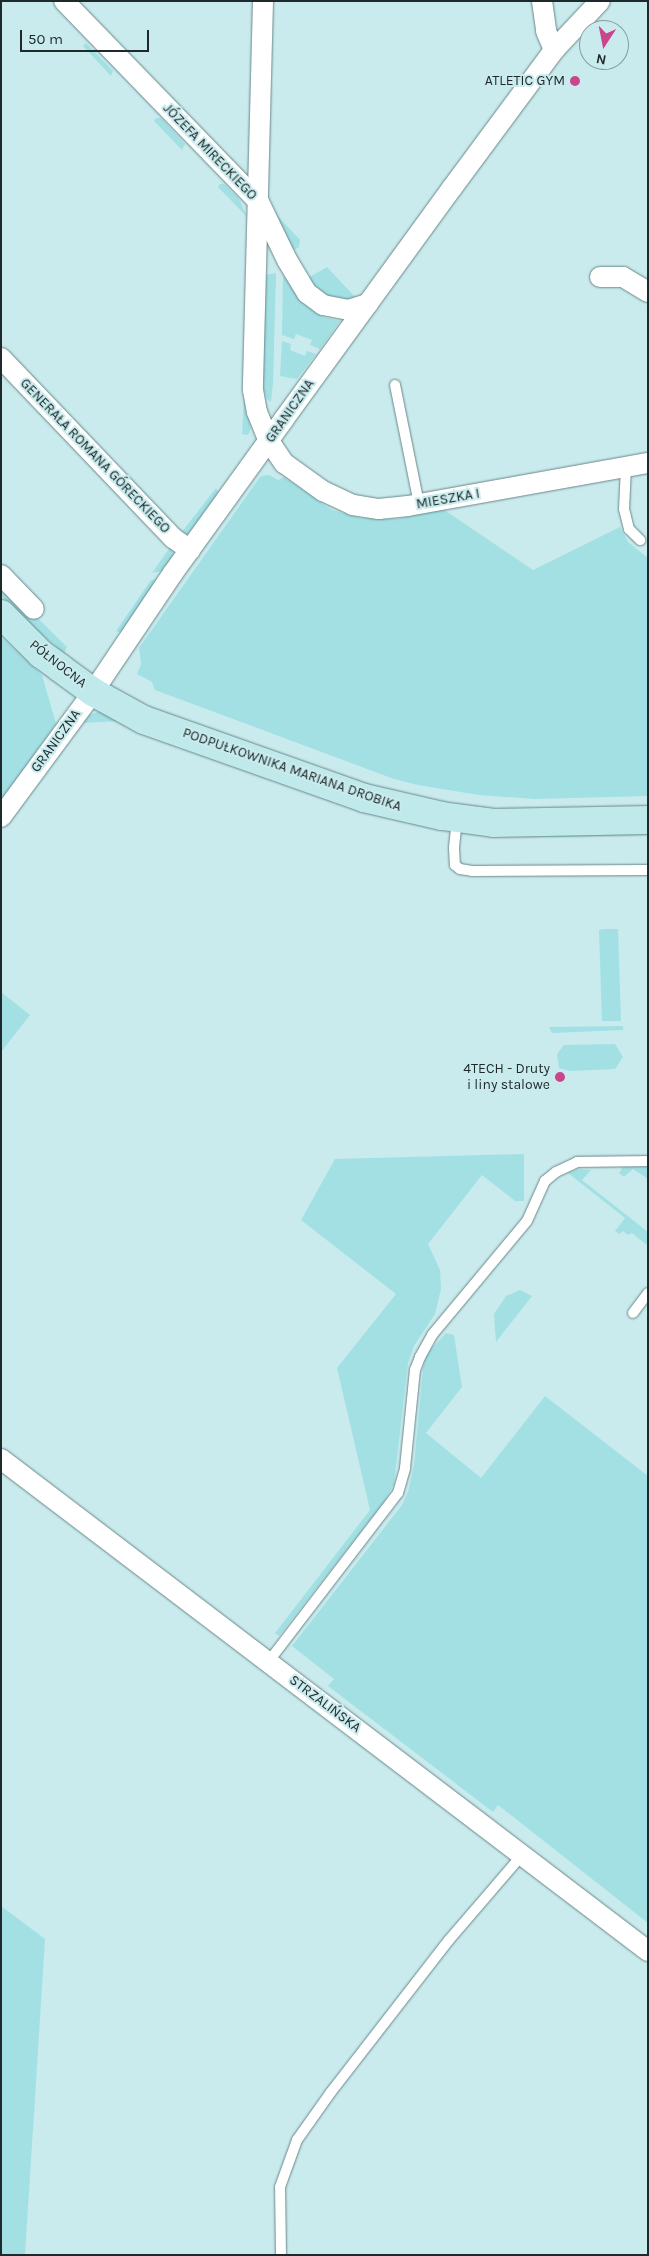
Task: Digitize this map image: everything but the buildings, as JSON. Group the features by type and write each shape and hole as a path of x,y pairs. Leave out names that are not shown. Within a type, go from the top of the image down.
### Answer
{"main road":[{"name":"PÓŁNOCNA","path":"1,614 41,654 93,692"},
{"name":"PODPUŁKOWNIKA MARIANA DROBIKA","path":"93,692 144,720 364,798 400,808 494,824 648,820"}],"street":[{"name":"JÓZEFA MIRECKIEGO","path":"64,1 259,202 287,260 307,294 323,305 348,310 368,304"},
{"name":"MIESZKA I","path":"263,1 253,390 257,412 269,441 284,463 323,491 353,505 379,509 419,504 648,464"},
{"path":"542,1 546,31 554,50"},
{"name":"GRANICZNA","path":"1,817 93,692 190,550 554,50 600,1"},
{"path":"600,277 623,277 648,292"},
{"name":"GENERAŁA ROMANA GÓRECKIEGO","path":"1,358 173,538 190,550"},
{"path":"1,575 34,609"},
{"name":"STRZALIŃSKA","path":"1,1459 648,1951"}],"lane":[{"path":"395,385 419,504"},
{"path":"626,468 624,509 629,529 640,540"},
{"path":"457,819 454,848 455,865 460,869 472,871 648,870"},
{"path":"269,1661 398,1493 405,1468 415,1370 420,1357 432,1335 527,1222 545,1181 556,1172 577,1162 648,1161"},
{"path":"633,1313 648,1293"},
{"path":"282,2255 280,2187 297,2140 331,2092 449,1940 522,1855"}],"shaded area":[{"path":"86,43 113,71 111,76 83,46"},
{"path":"156,118 161,118 185,144 182,150 154,121"},
{"path":"220,184 224,184 239,199 247,217 218,187"},
{"path":"274,212 300,240 299,247 294,250"},
{"path":"327,267 356,298 339,300 325,296 316,288 308,278"},
{"path":"276,273 271,402 267,399 264,391 263,376 266,275"},
{"path":"283,275 302,303 323,317 340,321 320,349 310,345 312,340 296,334 294,339 282,335"},
{"path":"282,341 291,344 290,350 305,356 307,351 316,354 297,379 280,376"},
{"path":"244,399 251,428 248,435 242,434"},
{"path":"269,475 278,480 284,477 332,510 362,518 397,519 443,509 533,570 620,527 628,542 648,558 648,796 535,799 479,795 418,785 394,779 155,690 152,682 137,674 141,664 139,648 261,476"},
{"path":"216,488 220,495 196,530 189,534 181,533"},
{"path":"171,546 174,558 168,570 152,573"},
{"path":"162,578 122,633 116,631 151,580"},
{"path":"1,582 67,647 64,653 1,596"},
{"path":"1,637 42,675 56,724 1,802"},
{"path":"97,712 103,712 122,721 82,723 85,717"},
{"path":"648,829 648,835 562,837 499,837 465,833"},
{"path":"618,929 621,1021 602,1021 599,930"},
{"path":"1,992 30,1015 1,1052"},
{"path":"623,1026 623,1030 552,1033 549,1027"},
{"path":"615,1044 623,1057 615,1069 570,1071 559,1068 557,1054 564,1045"},
{"path":"524,1154 524,1201 515,1201 482,1175 428,1244 440,1270 441,1289 435,1314 414,1346 408,1363 394,1484 384,1502 279,1636 275,1633 370,1510 337,1368 396,1294 301,1220 335,1159"},
{"path":"648,1166 648,1179 633,1169 624,1177 619,1173 623,1167"},
{"path":"579,1169 591,1170 582,1180 648,1232 648,1246 632,1233 628,1235 623,1231 619,1234 615,1231 625,1218 568,1173"},
{"path":"520,1290 532,1296 496,1342 494,1314 506,1296"},
{"path":"446,1333 454,1335 462,1387 426,1433 481,1478 545,1396 648,1476 648,1923 498,1805 493,1812 328,1686 334,1679 292,1646 402,1505 408,1492 414,1465 423,1368 427,1354"},
{"path":"1,1906 45,1939 25,2255 1,2255"}],"place":[{"name":"ATLETIC GYM","path":"575,81"},
{"name":"4TECH - Druty i liny stalowe","path":"560,1077"}]}
